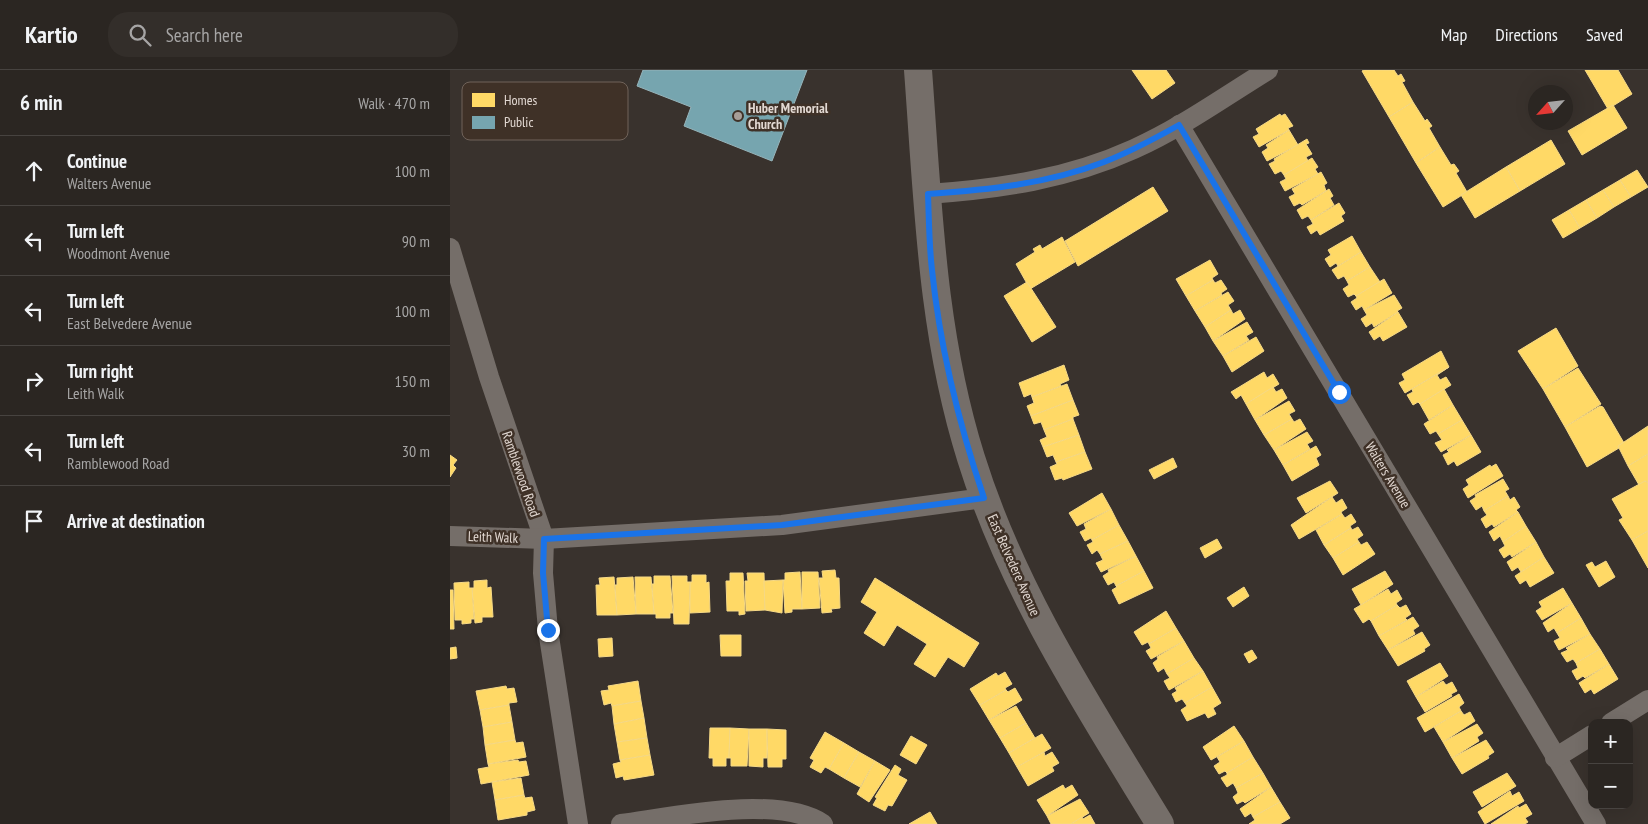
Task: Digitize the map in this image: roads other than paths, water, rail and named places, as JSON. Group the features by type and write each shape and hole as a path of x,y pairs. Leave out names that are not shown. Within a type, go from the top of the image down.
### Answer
{"main road":[{"name":"East Belvedere Avenue","path":"918,70 932,271 942,338 966,438 984,498 1018,579 1038,618 1160,824"}],"street":[{"path":"928,194 965,191 1050,179 1104,162 1136,149 1179,125 1268,70"},
{"name":"Walters Avenue","path":"1179,125 1596,824"},
{"name":"Ramblewood Road","path":"450,248 488,377 544,539 543,573 548,630 578,824"},
{"name":"Leith Walk","path":"450,536 544,539 782,525 984,498"},
{"path":"1617,719 1648,700"},
{"path":"1555,758 1588,737"},
{"path":"621,824 741,810 776,810 798,814 824,824"}],"place":[{"name":"Huber Memorial Church","path":"738,116"}]}
